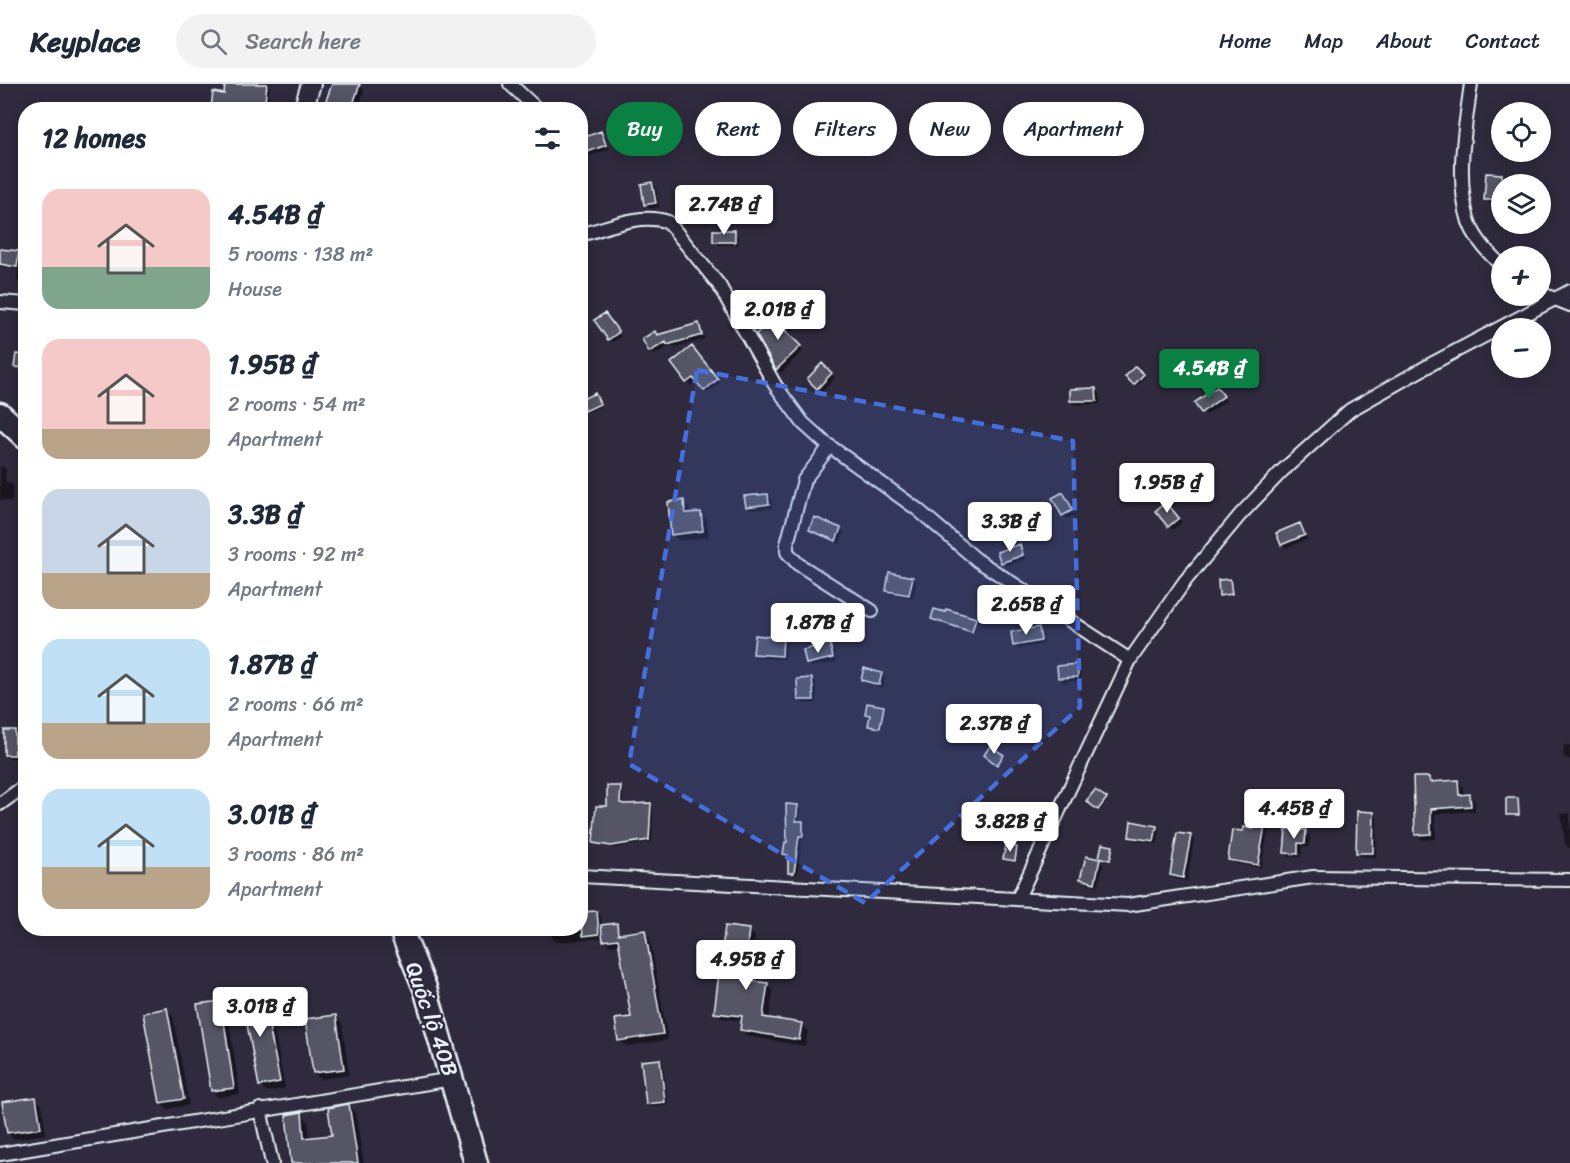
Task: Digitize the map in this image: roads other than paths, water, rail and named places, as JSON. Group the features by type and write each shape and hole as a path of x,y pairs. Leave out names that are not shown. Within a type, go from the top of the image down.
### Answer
{"highway":[{"path":"0,414 18,431"},
{"name":"Quốc lộ 40B","path":"403,936 417,968 476,1163"},
{"name":"Quốc lộ 40B","path":"462,1111 462,1163"}],"street":[{"path":"305,102 311,84"},
{"path":"510,84 529,102"},
{"path":"1471,84 1463,141 1463,179 1469,222 1479,240 1491,254"},
{"path":"588,233 643,219 657,218 668,222 719,285 775,385 794,413 830,446 917,509 977,560 1130,660"},
{"path":"1018,898 1130,660 1178,590 1281,471 1350,410 1570,291"},
{"path":"1551,298 1570,305"},
{"path":"0,302 18,303"},
{"path":"830,446 804,480 787,544 787,552 798,564 872,611"},
{"path":"0,804 18,791"},
{"path":"588,876 1128,905 1313,877 1570,880"},
{"path":"409,936 417,968"},
{"path":"0,1154 260,1109 452,1079"},
{"path":"260,1109 272,1163"}]}
